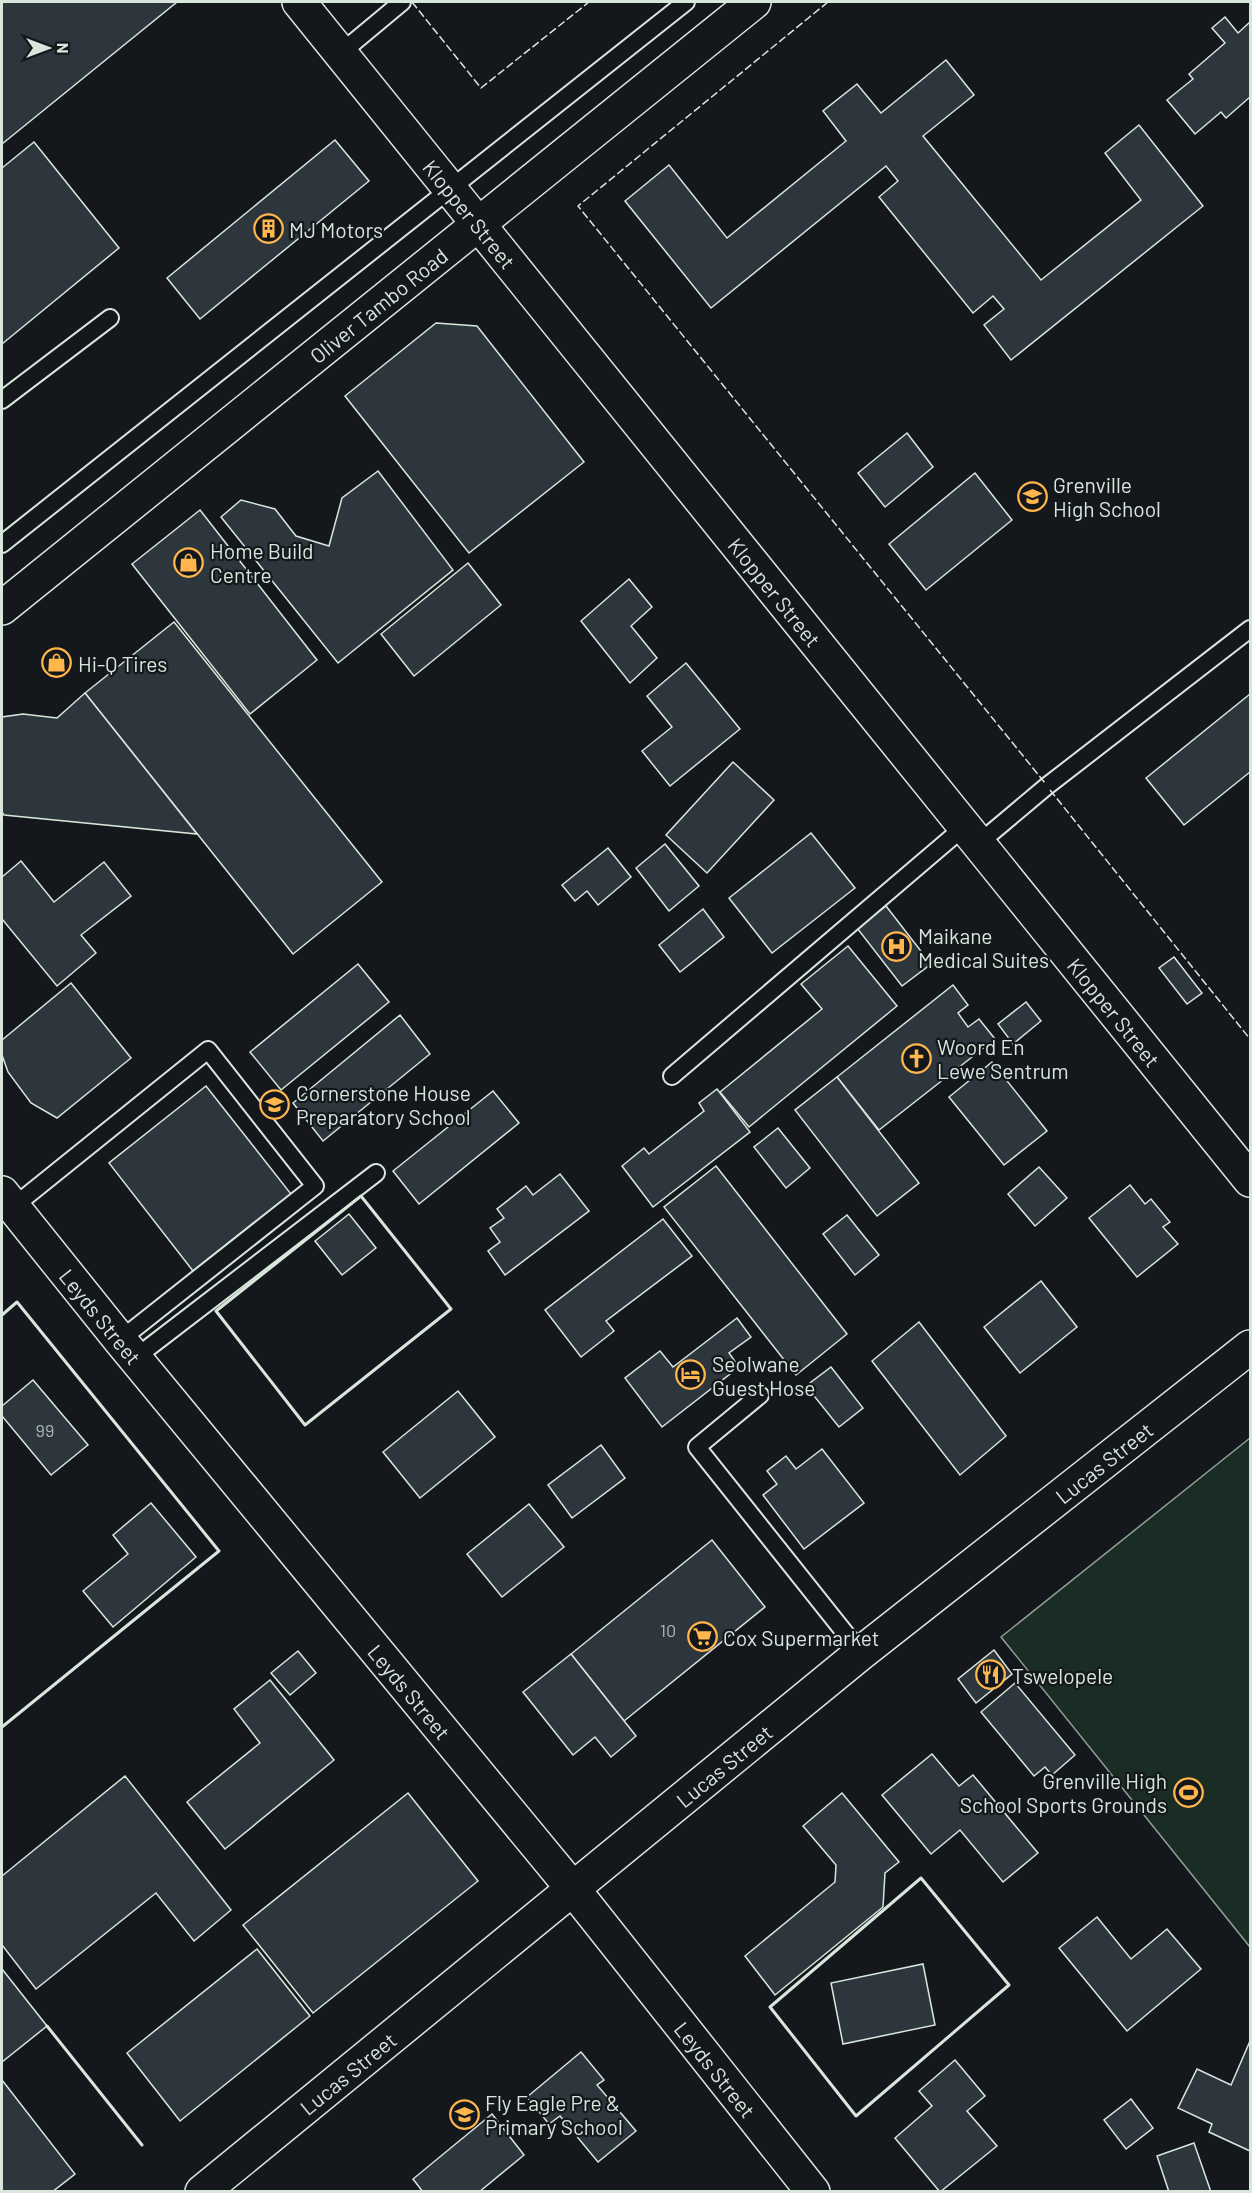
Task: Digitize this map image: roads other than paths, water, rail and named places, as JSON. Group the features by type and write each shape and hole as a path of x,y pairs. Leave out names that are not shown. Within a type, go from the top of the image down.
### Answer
{"street":[{"name":"Oliver Tambo Road","path":"2,608 478,222 754,2"},
{"name":"Klopper Street","path":"308,4 342,52 478,222 971,836 1251,1180"},
{"name":"Leyds Street","path":"7,1200 127,1349 573,1889 813,2192"},
{"name":"Lucas Street","path":"202,2192 861,1653 1251,1347"}],"lane":[{"path":"342,52 402,2"},
{"path":"2,544 686,2"},
{"path":"2,400 110,318"},
{"path":"672,1076 971,836 1251,629"},
{"path":"7,1200 208,1050 315,1186 127,1349"},
{"path":"127,1349 376,1173"},
{"path":"760,1395 698,1447 861,1653"}],"place":[{"name":"MJ Motors","path":"268,229"},
{"name":"Grenville High School","path":"1032,496"},
{"name":"Home Build Centre","path":"189,562"},
{"name":"Hi-Q Tires","path":"57,663"},
{"name":"Maikane Medical Suites","path":"897,947"},
{"name":"Woord En Lewe Sentrum","path":"916,1058"},
{"name":"Cornerstone House Preparatory School","path":"275,1104"},
{"name":"Seolwane Guest Hose","path":"691,1375"},
{"name":"Cox Supermarket","path":"702,1637"},
{"name":"Tswelopele","path":"991,1675"},
{"name":"Grenville High School Sports Grounds","path":"1188,1792"},
{"name":"Fly Eagle Pre & Primary School","path":"464,2114"}]}
